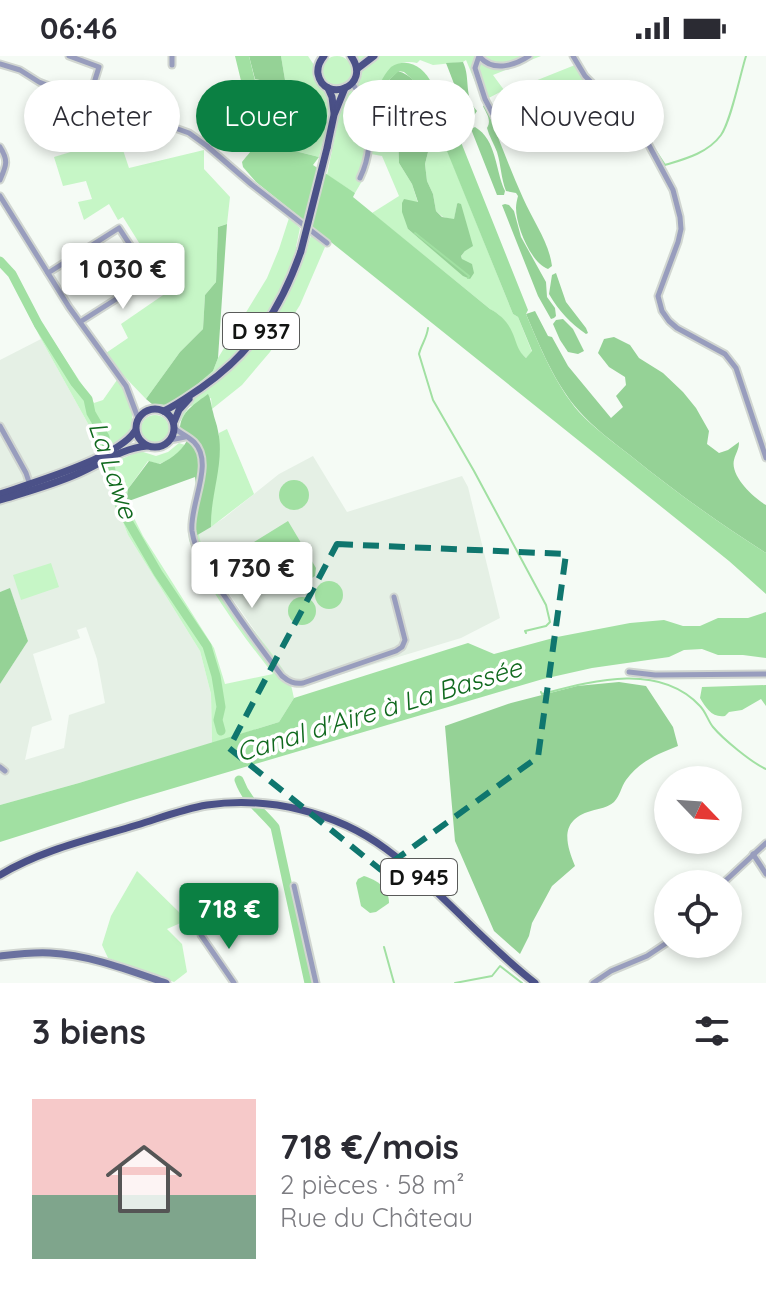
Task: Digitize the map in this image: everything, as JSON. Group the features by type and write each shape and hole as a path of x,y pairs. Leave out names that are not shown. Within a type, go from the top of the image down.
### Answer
{"main road":[{"path":"312,56 318,66 318,76 328,88 343,89"},
{"path":"318,66 324,56"},
{"path":"352,56 357,69"},
{"path":"352,80 357,69 374,56"},
{"name":"D 937","path":"328,88 334,115"},
{"name":"D 937","path":"164,411 226,370 256,338 285,290 301,251 334,115 343,98"},
{"name":"D 937","path":"174,425 179,410 196,392"},
{"path":"0,500 55,483 113,453 130,439 138,418 150,409 164,411 174,425 170,440 159,447 147,446 113,453"},
{"path":"135,431 139,440 147,446"},
{"path":"0,494 102,459"},
{"name":"D 945","path":"0,875 50,852 178,812 207,805 239,803 282,806 317,814 352,828 384,848 419,876 513,966 535,983"},
{"path":"0,956 31,953 73,955 166,983"}],"street":[{"path":"69,56 99,67 95,80"},
{"path":"172,56 172,65"},
{"path":"479,56 484,62 500,66 529,56"},
{"path":"479,56 475,68 491,108"},
{"path":"573,56 594,85 629,108 673,190 681,229 658,296 662,311 677,328 731,359 766,458"},
{"path":"0,64 20,70 37,80"},
{"path":"180,130 194,136 327,243"},
{"path":"0,147 7,163 0,180"},
{"path":"360,178 368,152"},
{"path":"0,196 80,322 126,386 138,418"},
{"path":"48,273 119,228 151,277 80,322"},
{"path":"174,425 195,443 202,460 191,526 198,555 252,636 288,681 303,683 402,647 405,640 394,597"},
{"path":"0,426 30,485"},
{"path":"170,440 186,437"},
{"path":"629,672 655,675 766,674"},
{"path":"736,870 766,843"},
{"path":"753,854 766,874"},
{"path":"294,886 316,983"},
{"path":"201,935 234,983"},
{"path":"593,983 654,951"}],"highlighted area":[{"path":"337,544 566,554 538,757 381,870 229,748"}],"shaded area":[{"path":"249,56 281,56 285,80 255,79"},
{"path":"281,56 308,56 314,65 317,80 285,80"},
{"path":"337,56 350,65 350,77 337,86 327,81 322,71 327,61"},
{"path":"356,56 541,56 493,75 497,80 491,80 491,97 483,101 466,60 433,65 420,60 417,63 398,64 383,80 358,80 362,68"},
{"path":"463,62 468,80 453,80 446,63"},
{"path":"575,65 585,80 538,80"},
{"path":"398,71 414,80 389,80"},
{"path":"343,102 343,152 399,152 399,163 412,184 418,203 408,229 470,279 461,256 465,251 457,204 454,220 443,217 436,211 427,181 425,164 428,152 448,152 513,314 518,317 532,352 526,358 499,315 372,213 399,196 382,156 371,154 355,193 327,175"},
{"path":"483,106 491,120 491,138 487,128 489,119"},
{"path":"475,127 488,140 493,152 505,191 504,195 497,195 475,139"},
{"path":"70,152 124,152 129,168 204,152 204,169 230,197 227,224 218,227 216,282 205,295 203,329 180,352 146,399 106,353 128,338 121,324 169,291 123,217 118,220 109,204 84,220 78,202 92,199 86,181 63,186 54,157"},
{"path":"299,152 320,152 319,157"},
{"path":"399,152 428,152 425,164 427,181 436,211 442,217 454,219 457,204 461,204 473,246 461,256 472,264 474,273 470,279 408,229 402,203 404,199 418,202 412,184 399,163"},
{"path":"497,152 504,152 548,248 552,266 548,269 530,252 517,216 518,196 506,191"},
{"path":"502,205 514,211 521,237 546,282 547,297 555,308 554,318 551,319 538,296"},
{"path":"289,218 300,228 296,247 306,252 311,235 325,247 300,305 270,352 242,385 212,409 211,398 189,407 180,422 162,405 213,371 267,278"},
{"path":"227,224 218,358 213,371 167,405 152,404 146,399 180,352 203,329 205,295 216,282 218,227"},
{"path":"556,273 566,302 588,333 570,321 549,294 552,275"},
{"path":"32,304 94,403 103,400 117,380 122,387 132,414 127,437 96,454 96,438 25,307"},
{"path":"535,311 568,366 611,418 623,407 616,396 626,385 625,377 609,367 598,353 604,339 614,337 630,345 639,358 663,373 683,392 709,431 707,444 719,453 739,442 734,460 736,473 750,492 766,505 766,553 680,494 585,417 555,377 543,352 526,314"},
{"path":"563,319 573,329 584,351 578,354 568,352 560,340 553,324"},
{"path":"41,339 96,438 96,462 103,470 128,535 200,651 211,694 212,743 0,805 0,684 28,641 10,589 0,592 0,360","holes":["86,627 97,659 105,703 69,715 64,748 25,760 32,727 52,720 33,654 80,638 77,630"]},
{"path":"208,394 218,428 219,467 211,527 189,540 188,522 195,477 126,502 128,489 149,461 160,464 174,456 184,445 190,435 180,429 183,418"},
{"path":"155,415 165,419 169,429 165,439 155,443 145,439 141,429 145,419"},
{"path":"227,429 254,494 211,527 219,433"},
{"path":"179,443 185,445 175,457 159,464 148,461 128,489 126,502 143,536 214,648 225,684 273,674 226,610 195,557 189,540 199,534 212,570 286,674 294,698 279,722 212,743 211,694 200,651 128,535 103,470 140,451 156,456 168,452"},
{"path":"313,456 347,512 462,476 468,487 500,618 461,638 296,688 218,578 201,549 199,534 279,474"},
{"path":"51,563 59,587 21,600 13,575"},
{"path":"10,588 28,641 0,684 0,592"},
{"path":"619,682 646,686 673,727 678,746 637,768 614,802 574,820 567,840 575,866 552,886 520,954 494,931 455,841 445,726 511,703 577,686"},
{"path":"137,871 185,921 167,929 182,944 187,972 174,982 108,958 102,945 111,916"}],"water":[{"path":"235,56 249,56 255,80 241,80"},
{"path":"410,63 429,80 413,80 399,71 389,80 382,80 397,64"},
{"path":"250,152 299,152 319,157 313,165 355,193 353,197 504,319 526,358 532,351 518,317 513,314 447,152 465,152 528,310 526,314 563,390 579,412 604,435 680,494 766,553 766,594 729,561 256,182 242,162"},
{"path":"294,480 305,484 309,495 305,506 294,510 283,506 279,495 283,484"},
{"path":"288,521 316,568 315,576 300,580 298,587 292,591 284,589 254,542"},
{"path":"329,581 339,585 343,595 339,605 329,609 319,605 315,595 319,585"},
{"path":"302,597 312,601 316,611 312,621 302,625 292,621 288,611 292,601"},
{"name":"Canal d'Aire à La Bassée","path":"766,612 766,658 718,655 702,649 684,650 669,657 592,668 543,679 0,842 0,805 279,722 294,698 468,643 494,654 557,637 630,623 664,620 683,626 700,626 718,618 748,618"},
{"path":"766,685 766,706 761,699 725,716 713,714 700,698 702,687"},
{"path":"364,876 378,882 387,893 389,903 376,912 370,913 361,906 356,883"}],"waterway":[{"path":"656,152 665,165 696,154 716,141 732,109 746,56"},
{"path":"415,233 468,278"},
{"name":"La Lawe","path":"0,261 12,274 38,324 88,399 91,413 105,437 121,509 158,573 207,646 216,676 221,731"},
{"path":"428,328 419,354 433,400 546,605 550,622 526,633"},
{"path":"541,692 603,680 645,679 665,684 683,692 700,706 724,738 766,769"},
{"name":"La Lawe","path":"239,780 250,800 275,827 309,983"},
{"path":"384,947 394,983"},
{"path":"455,983 492,976 500,966 522,983"}]}
